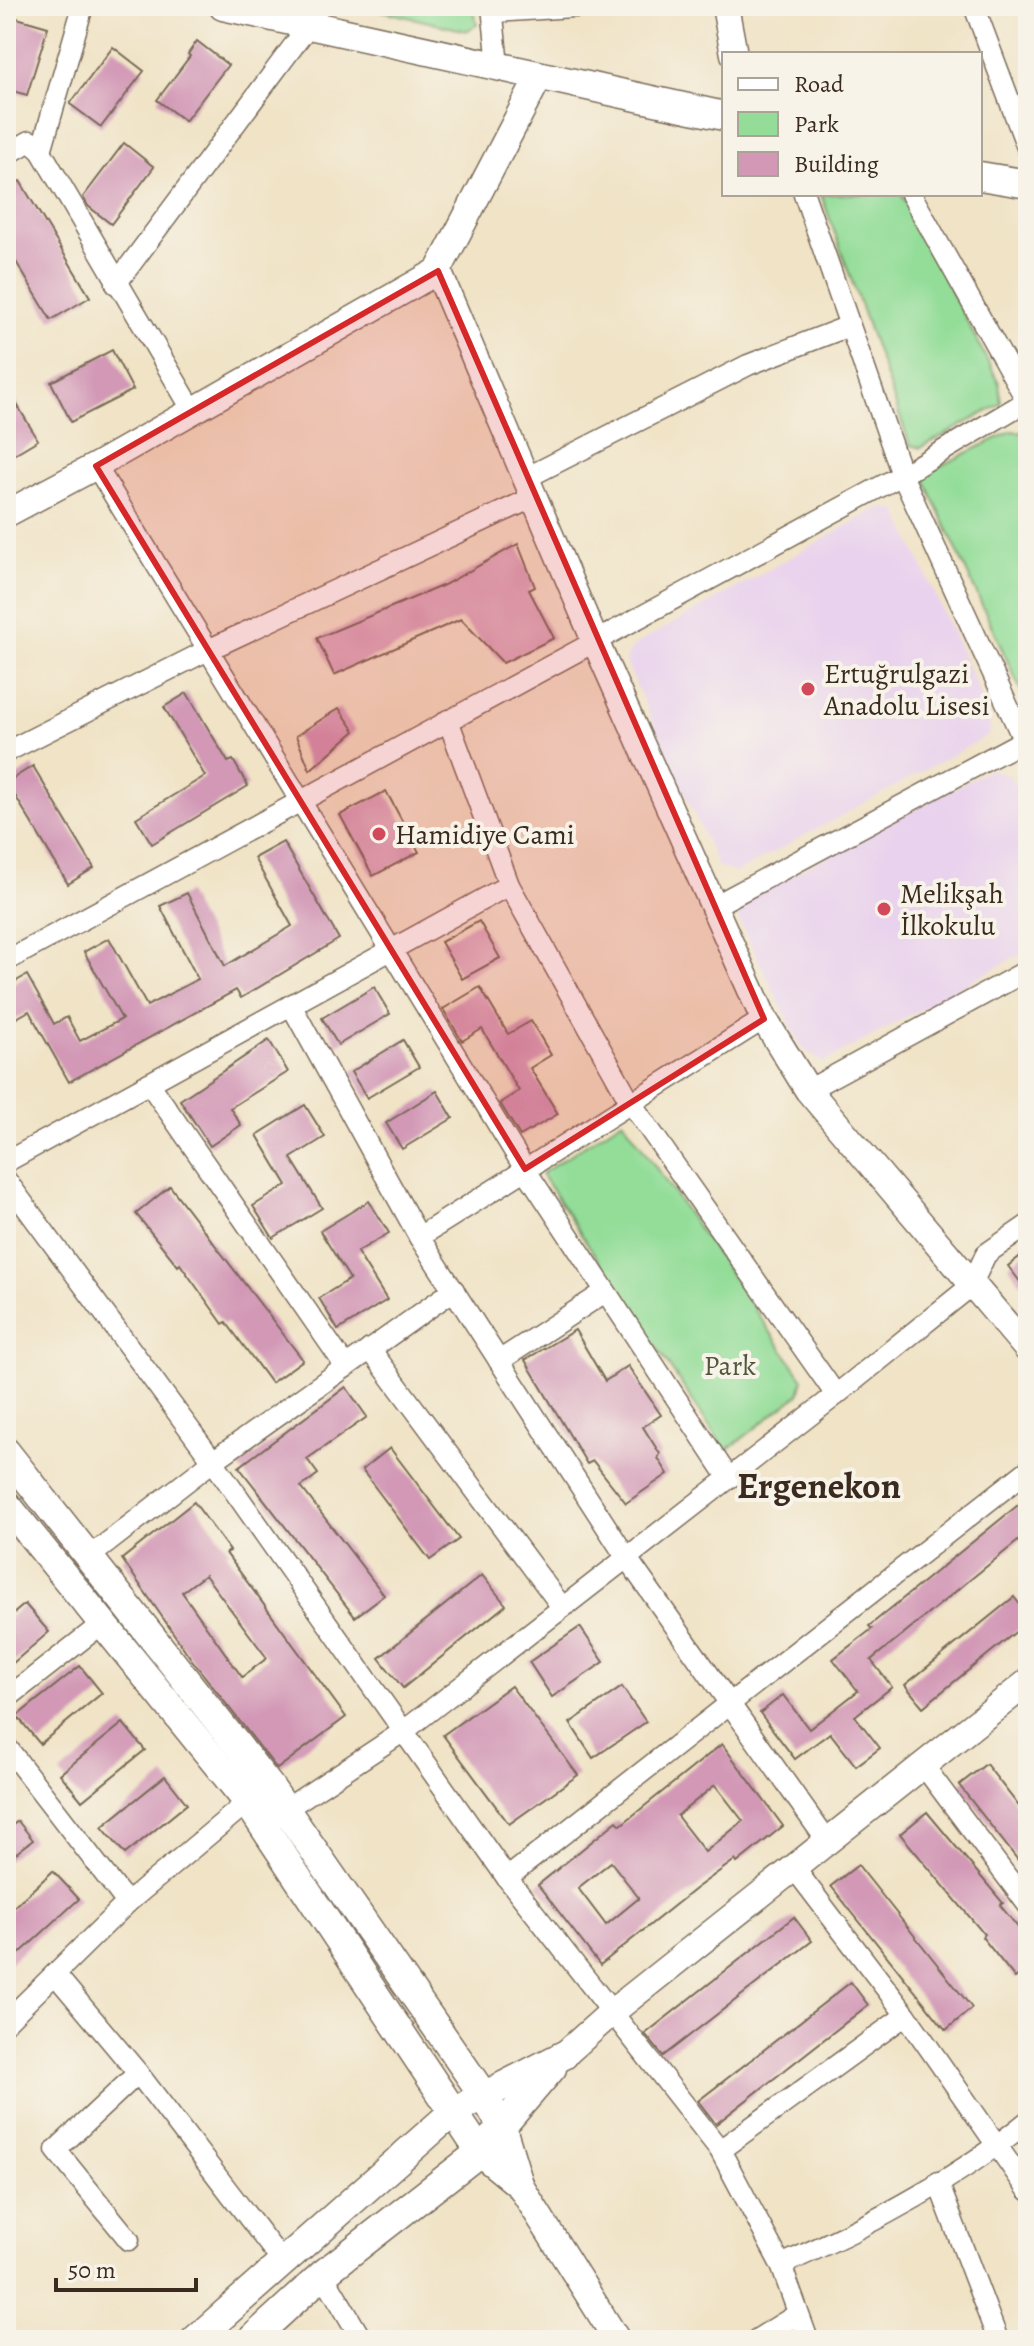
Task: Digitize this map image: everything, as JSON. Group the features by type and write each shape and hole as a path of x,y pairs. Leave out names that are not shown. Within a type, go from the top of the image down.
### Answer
{"main road":[{"path":"223,6 295,17 722,116"},
{"path":"982,176 1028,184"},
{"path":"6,1452 89,1557 266,1805 484,2096 501,2125 519,2184"},
{"path":"6,1504 103,1623 266,1805 480,2152 519,2184"},
{"path":"195,2340 281,2260 454,2111 564,2055"},
{"path":"251,2340 323,2274 480,2152 564,2055"}],"street":[{"path":"41,151 83,6"},
{"path":"498,66 493,9 588,6"},
{"path":"725,6 734,52"},
{"path":"974,6 1028,150"},
{"path":"116,284 295,17"},
{"path":"6,513 96,466 438,271 540,75"},
{"path":"6,155 30,141 41,151 193,411"},
{"path":"714,906 1027,743 902,475 805,196"},
{"path":"6,961 902,475 1026,396 912,196"},
{"path":"438,271 595,641 764,1019 808,1090 1028,1350"},
{"path":"6,752 530,487 748,365 849,326"},
{"path":"96,466 525,1169 728,1477"},
{"path":"448,720 509,885 631,1103 836,1395"},
{"path":"6,1162 509,885"},
{"path":"808,1090 1028,970"},
{"path":"291,1005 419,1237 626,1557 827,1841"},
{"path":"419,1237 764,1019"},
{"path":"149,1083 346,1367"},
{"path":"6,1180 213,1461 507,1878 720,2150 781,2265 808,2340"},
{"path":"7,2020 127,1903 266,1805 404,1731 971,1286 986,1254 1028,1225"},
{"path":"89,1557 213,1461 454,1290"},
{"path":"499,1361 605,1292"},
{"path":"370,1349 562,1607"},
{"path":"507,1878 1028,1470"},
{"path":"6,1699 103,1623"},
{"path":"564,2055 611,2013 1028,1682"},
{"path":"6,1746 127,1903"},
{"path":"923,1765 1028,1905"},
{"path":"794,1868 906,2015 999,2144 1028,2190"},
{"path":"55,1974 138,2073 281,2260"},
{"path":"720,2150 906,2015"},
{"path":"129,2240 56,2150 138,2073"},
{"path":"781,2265 857,2231 999,2144 1028,2121"},
{"path":"938,2182 998,2340"},
{"path":"519,2184 617,2340"},
{"path":"323,2274 362,2340"},
{"path":"756,2340 798,2314"}],"highlighted area":[{"path":"438,271 764,1019 525,1169 96,466"}],"shaded area":[{"name":"Ertuğrulgazi Anadolu Lisesi","path":"880,507 897,510 991,718 989,735 736,873 718,867 625,660 633,646"},
{"name":"Melikşah İlkokulu","path":"990,769 1010,776 1028,811 1028,950 823,1063 801,1047 738,918 744,900"}],"green space":[{"path":"362,6 473,6 477,25 466,31"},
{"path":"822,196 902,196 999,383 1001,404 921,448 910,445"},
{"path":"1012,431 1024,433 1028,442 1028,706 925,480 930,471"},
{"name":"Park","path":"623,1120 803,1379 799,1394 726,1451 541,1174"}],"building":[{"path":"10,16 48,27 27,95 6,89 6,30"},
{"path":"197,41 228,65 185,121 157,100 190,56 188,54"},
{"path":"113,47 144,71 101,127 70,104"},
{"path":"124,143 154,167 111,224 88,206 83,197"},
{"path":"20,181 90,297 51,320 6,245 6,189"},
{"path":"112,350 133,390 71,422 51,382"},
{"path":"6,386 38,440 6,459"},
{"path":"518,544 535,587 529,590 554,638 503,663 461,619 334,675 317,638 444,585"},
{"path":"187,693 228,762 233,760 248,786 152,844 136,818 205,776 164,707"},
{"path":"339,708 355,731 310,770 296,736"},
{"path":"33,766 94,868 68,884 7,782"},
{"name":"Hamidiye Cami","path":"386,791 419,852 373,876 340,815"},
{"path":"283,842 339,939 241,998 236,990 69,1082 29,1011 6,1024 6,987 27,975 54,1024 67,1017 80,1041 122,1019 84,952 109,938 147,1006 198,979 160,906 187,893 225,966 292,926 254,858"},
{"path":"479,921 500,958 462,979 441,942"},
{"path":"374,987 390,1014 338,1045 322,1018"},
{"path":"480,987 508,1034 531,1021 551,1055 530,1068 558,1114 520,1136 500,1103 519,1091 482,1029 462,1041 443,1009"},
{"path":"269,1040 288,1072 230,1108 241,1125 210,1146 180,1100"},
{"path":"403,1040 419,1067 367,1098 351,1072"},
{"path":"437,1091 453,1118 402,1149 386,1123"},
{"path":"305,1105 325,1137 291,1158 322,1208 273,1238 253,1206 287,1185 257,1135"},
{"path":"170,1186 303,1360 271,1383 180,1264 178,1266 136,1214"},
{"path":"369,1201 389,1233 357,1252 387,1300 338,1330 319,1298 350,1279 320,1231"},
{"path":"1028,1250 1028,1292 1008,1266"},
{"path":"575,1330 605,1381 628,1366 661,1415 643,1427 668,1474 626,1503 593,1461 587,1464 525,1360"},
{"path":"346,1387 367,1417 307,1459 318,1474 301,1487 384,1595 355,1617 239,1467"},
{"path":"390,1448 459,1539 430,1560 362,1470"},
{"path":"1028,1497 1028,1533 871,1660 892,1687 855,1716 880,1748 856,1766 830,1733 795,1759 760,1713 783,1695 809,1729 858,1691 833,1659"},
{"path":"194,1502 230,1551 226,1553 346,1717 277,1769 192,1660 122,1559","holes":["205,1575 267,1658 242,1677 182,1592"]},
{"path":"482,1575 506,1605 403,1688 379,1658"},
{"path":"1014,1597 1028,1615 1028,1622 923,1707 905,1685"},
{"path":"25,1604 49,1632 6,1669 6,1620"},
{"path":"580,1627 604,1662 552,1697 529,1662"},
{"path":"80,1666 102,1693 40,1744 17,1716"},
{"path":"511,1686 578,1775 509,1824 443,1735"},
{"path":"622,1687 646,1722 593,1758 570,1723"},
{"path":"123,1723 145,1750 82,1801 60,1774"},
{"path":"722,1744 783,1826 737,1863 735,1860 695,1889 600,1965 538,1885 617,1821 621,1825","holes":["715,1785 743,1821 705,1852 677,1816","611,1862 639,1898 606,1925 578,1888"]},
{"path":"986,1764 1028,1818 1028,1873 959,1785"},
{"path":"165,1776 187,1804 125,1854 102,1827"},
{"path":"927,1812 1003,1903 1000,1905 1028,1940 1028,1967 1015,1978 982,1937 984,1934 900,1834"},
{"path":"18,1821 33,1840 6,1861 6,1830"},
{"path":"858,1865 972,2008 946,2030 831,1886"},
{"path":"53,1871 79,1899 6,1966 6,1914"},
{"path":"794,1917 812,1941 663,2056 645,2034"},
{"path":"851,1982 868,2005 716,2124 698,2101"}],"place":[{"name":"Ertuğrulgazi Anadolu Lisesi","path":"808,689"},
{"name":"Hamidiye Cami","path":"379,834"},
{"name":"Melikşah İlkokulu","path":"884,909"}],"district":[{"name":"Ergenekon","path":"819,1485"}]}
